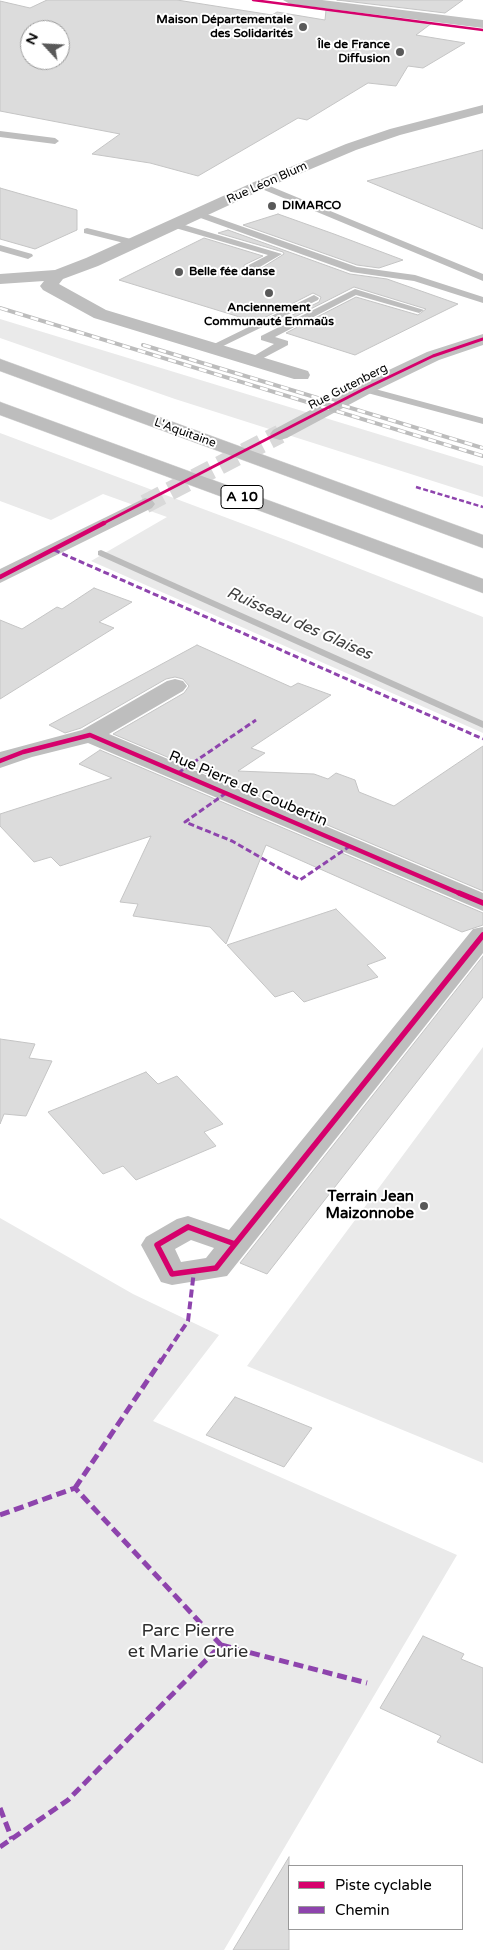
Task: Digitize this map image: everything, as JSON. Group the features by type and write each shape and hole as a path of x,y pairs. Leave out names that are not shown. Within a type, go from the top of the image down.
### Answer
{"highway":[{"name":"L'Aquitaine","path":"0,365 483,542"},
{"path":"0,381 239,463 303,476"},
{"name":"A 10","path":"0,408 483,586"}],"street":[{"path":"290,0 483,24"},
{"name":"Rue Léon Blum","path":"0,279 57,274 136,243 260,184 351,147 395,132 483,109"},
{"path":"57,274 49,286 100,314 302,375"},
{"name":"Rue Gutenberg","path":"280,434 364,389 433,356 483,339"},
{"path":"0,577 144,504"},
{"path":"0,761 22,752 90,735 175,686"},
{"name":"Rue Pierre de Coubertin","path":"90,735 483,903"},
{"path":"235,1244 483,935"}],"lane":[{"path":"0,134 55,141"},
{"path":"260,184 483,278"},
{"path":"198,214 356,270 415,278 483,300"},
{"path":"175,225 277,254 249,268"},
{"path":"87,231 136,243"},
{"path":"0,248 28,256"},
{"path":"252,360 284,344 265,338 354,292 418,310"},
{"path":"212,347 314,298"},
{"path":"364,389 483,421"}],"green space":[{"path":"0,319 483,466 483,497 175,399 0,338"},
{"path":"0,433 286,540 483,617 483,733 91,561 167,517 103,494 51,520 0,501"},
{"name":"Terrain Jean Maizonnobe","path":"483,1047 483,1463 247,1366"},
{"name":"Parc Pierre et Marie Curie","path":"0,1218 133,1294 219,1335 153,1421 457,1555 224,1950 0,1950"}],"building":[{"path":"47,0 177,0 272,15 277,12 325,20 326,10 432,23 416,35 465,43 423,68 408,66 396,86 368,83 307,120 298,118 198,176 150,163 92,154 120,134 0,111 0,1 30,8"},
{"path":"337,0 463,0 445,13"},
{"path":"483,150 483,229 367,181"},
{"path":"0,188 77,210 77,230 35,249 0,239"},
{"path":"278,214 403,260 379,268 357,265 243,225"},
{"path":"228,230 350,274 387,279 458,304 355,355 286,333 356,297 418,315 426,309 354,287 275,327 270,326 319,302 321,297 313,293 256,322 119,280 204,238 263,256 244,265 245,273 254,273 284,254 283,252 218,233"},
{"path":"94,588 132,602 99,622 114,628 0,699 0,620 22,629 57,607 62,609"},
{"path":"197,645 291,687 298,683 331,695 251,748 265,753 238,771 314,774 328,779 336,773 355,780 359,792 394,806 483,746 483,891 113,734 184,693 189,686 183,679 175,677 166,679 81,728 65,733 49,725"},
{"path":"100,750 483,913 483,925 462,932 266,845 226,944 210,927 133,916 138,904 120,902 151,836 60,866 51,857 34,862 0,826 0,814 112,778 79,764"},
{"path":"336,909 386,958 367,965 378,977 304,1002 293,991 275,997 227,945"},
{"path":"483,956 483,997 267,1274 240,1263"},
{"path":"0,1039 35,1044 29,1058 52,1061 26,1116 4,1114 0,1124"},
{"path":"146,1072 158,1084 177,1076 223,1124 204,1132 216,1146 136,1180 123,1166 103,1174 48,1112"},
{"path":"235,1397 312,1428 284,1467 206,1435"},
{"path":"423,1636 464,1654 461,1659 483,1668 483,1763 437,1742 441,1736 380,1708"},
{"path":"289,1857 289,1950 233,1950"}],"waterway":[{"name":"Ruisseau des Glaises","path":"101,553 483,725"}],"tunnel":[{"path":"145,504 280,434"}],"railway":[{"path":"0,308 483,456"},
{"path":"143,345 483,448"}],"marked path":[{"path":"416,487 483,507"},
{"path":"54,550 483,739"},
{"path":"178,773 256,720"},
{"path":"226,793 185,822 232,841 300,880 350,846"},
{"path":"75,1488 188,1321 194,1271"},
{"path":"0,1515 75,1488 221,1645 68,1800 0,1847"},
{"path":"221,1645 367,1683"},
{"path":"0,1808 12,1839"}],"cycle path":[{"path":"253,0 483,30"},
{"path":"0,577 364,389 433,356 483,339"},
{"path":"0,761 23,752 90,735 483,903"},
{"path":"235,1244 188,1227 157,1245 172,1274 216,1268 483,935"}],"place":[{"name":"Maison Départementale des Solidarités","path":"303,27"},
{"name":"Île de France Diffusion","path":"400,52"},
{"name":"DIMARCO","path":"272,206"},
{"name":"Belle fée danse","path":"179,272"},
{"name":"Anciennement Communauté Emmaüs","path":"269,293"},
{"name":"Terrain Jean Maizonnobe","path":"424,1206"}]}
